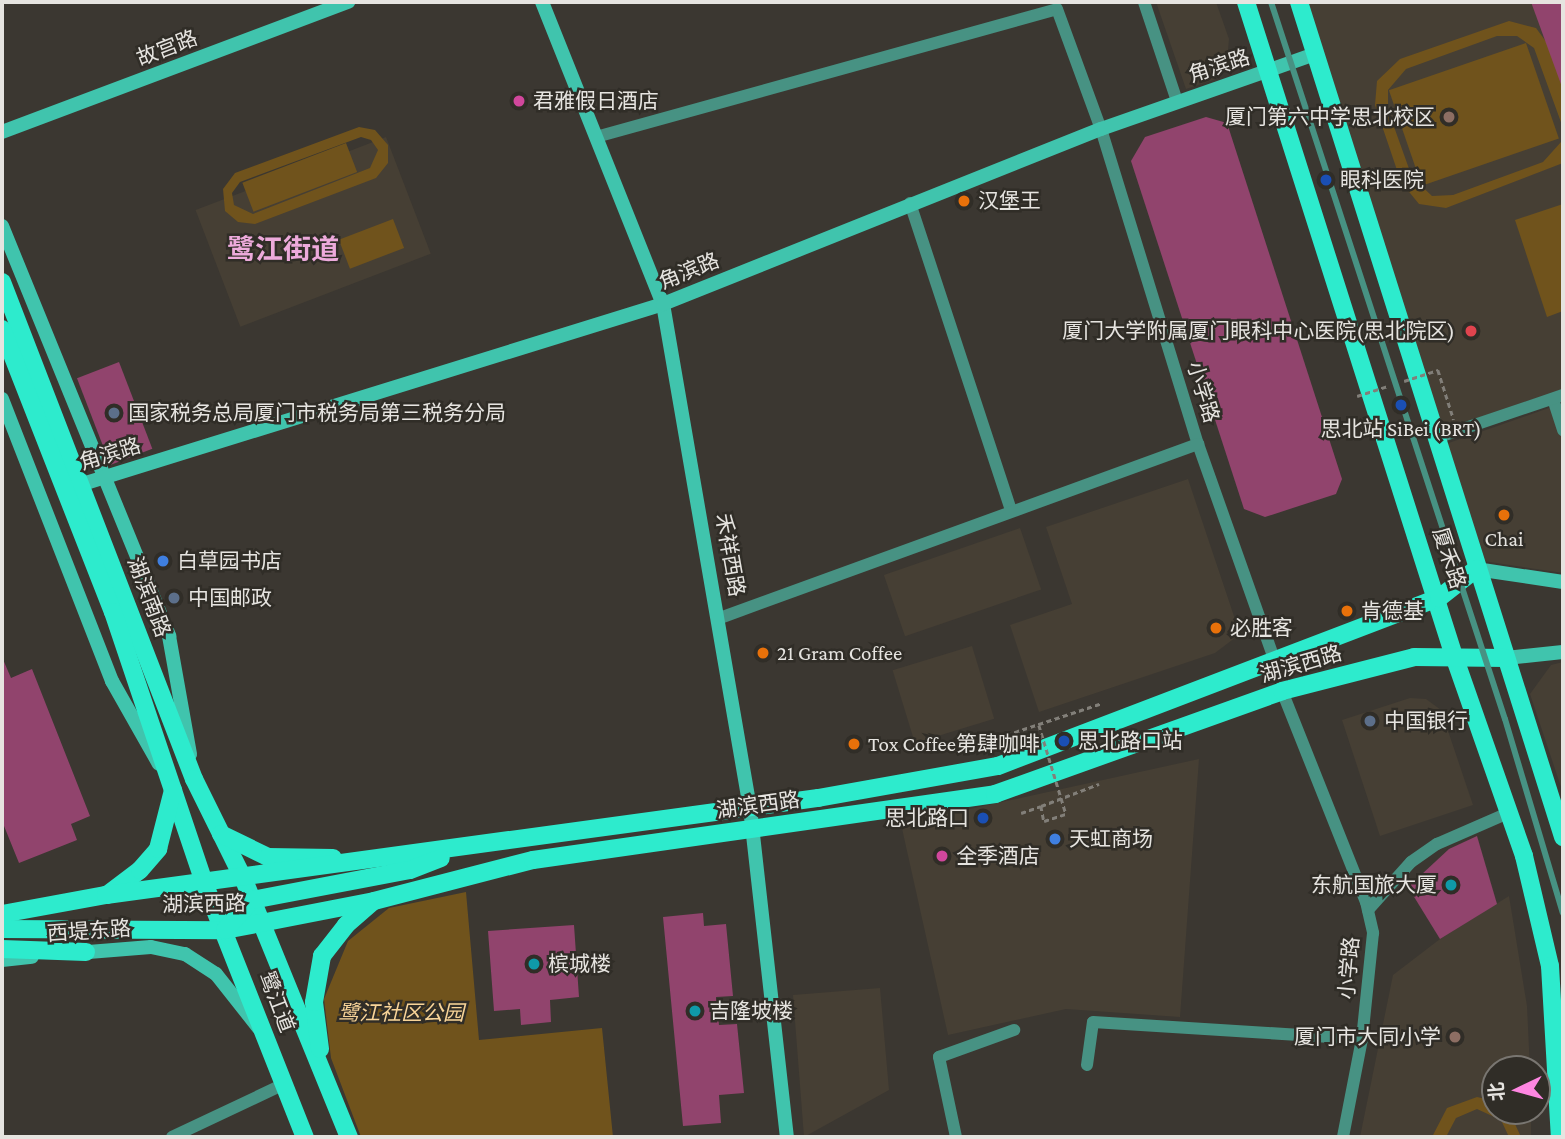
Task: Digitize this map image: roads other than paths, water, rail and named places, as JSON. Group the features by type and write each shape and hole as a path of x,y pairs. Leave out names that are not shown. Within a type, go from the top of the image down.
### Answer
{"main road":[{"name":"厦禾路","path":"1246,2 1439,598 1454,656 1524,856 1550,966 1560,1137"},
{"name":"厦禾路","path":"1299,2 1476,569 1557,798 1563,837"},
{"name":"湖滨南路","path":"2,282 194,779 244,880 262,925"},
{"name":"湖滨南路","path":"2,329 113,612 205,885"},
{"name":"湖滨西路","path":"2,914 107,895 244,880 750,808 998,766 1276,664 1439,598 1476,569"},
{"name":"湖滨西路","path":"2,929 225,930 262,925 374,901 533,860 995,794 1282,691 1414,657 1506,658"},
{"path":"107,895 140,870 158,849 173,790"},
{"path":"221,834 268,857 386,858"},
{"path":"225,930 252,900 410,870 470,846"},
{"name":"鹭江道","path":"205,885 305,1137"},
{"path":"322,1067 314,1002 322,956 345,925 374,901"},
{"name":"鹭江道","path":"262,925 349,1137"},
{"path":"2,949 86,952"}],"street":[{"name":"故宫路","path":"2,132 348,2"},
{"name":"禾祥西路","path":"542,2 663,304 720,618 750,808 787,1137"},
{"path":"1144,2 1177,101"},
{"name":"小学路","path":"596,137 1057,9 1101,129 1198,444 1276,664"},
{"name":"角滨路","path":"65,489 663,304 910,203 1101,129 1315,54"},
{"path":"910,203 1012,511"},
{"path":"2,226 169,636 194,779"},
{"path":"1436,438 1558,397 1563,430"},
{"path":"2,399 112,681 173,790"},
{"path":"720,618 1198,444"},
{"path":"1476,569 1563,582"},
{"path":"1506,658 1563,652"},
{"name":"小学路","path":"1282,691 1368,910 1373,933 1362,1040 1343,1137"},
{"path":"1368,910 1411,862 1437,844 1508,813"},
{"name":"西堤东路","path":"2,960 151,947 185,954 216,974 267,1040"},
{"path":"1087,1065 1093,1022 1362,1040"},
{"path":"956,1137 939,1057 1014,1030"},
{"path":"172,1137 284,1084"}],"lane":[{"path":"1271,2 1505,719 1563,914"}],"place":[{"name":"君雅假日酒店","path":"519,101"},
{"name":"厦门第六中学思北校区","path":"1449,117"},
{"name":"眼科医院","path":"1326,180"},
{"name":"汉堡王","path":"964,201"},
{"name":"厦门大学附属厦门眼科中心医院(思北院区)","path":"1471,331"},
{"name":"思北站 SiBei (BRT)","path":"1401,405"},
{"name":"国家税务总局厦门市税务局第三税务分局","path":"114,413"},
{"name":"Chai","path":"1504,515"},
{"name":"白草园书店","path":"163,561"},
{"name":"中国邮政","path":"174,598"},
{"name":"肯德基","path":"1347,611"},
{"name":"必胜客","path":"1216,628"},
{"name":"21 Gram Coffee","path":"763,653"},
{"name":"中国银行","path":"1370,721"},
{"name":"思北路口站","path":"1064,741"},
{"name":"Tox Coffee第肆咖啡","path":"854,744"},
{"name":"思北路口","path":"983,818"},
{"name":"天虹商场","path":"1055,839"},
{"name":"全季酒店","path":"942,856"},
{"name":"东航国旅大厦","path":"1451,885"},
{"name":"槟城楼","path":"534,964"},
{"name":"吉隆坡楼","path":"695,1011"},
{"name":"厦门市大同小学","path":"1455,1037"}],"district":[{"name":"鹭江街道","path":"283,250"}],"park label":[{"name":"鹭江社区公园","path":"401,1013"}]}
